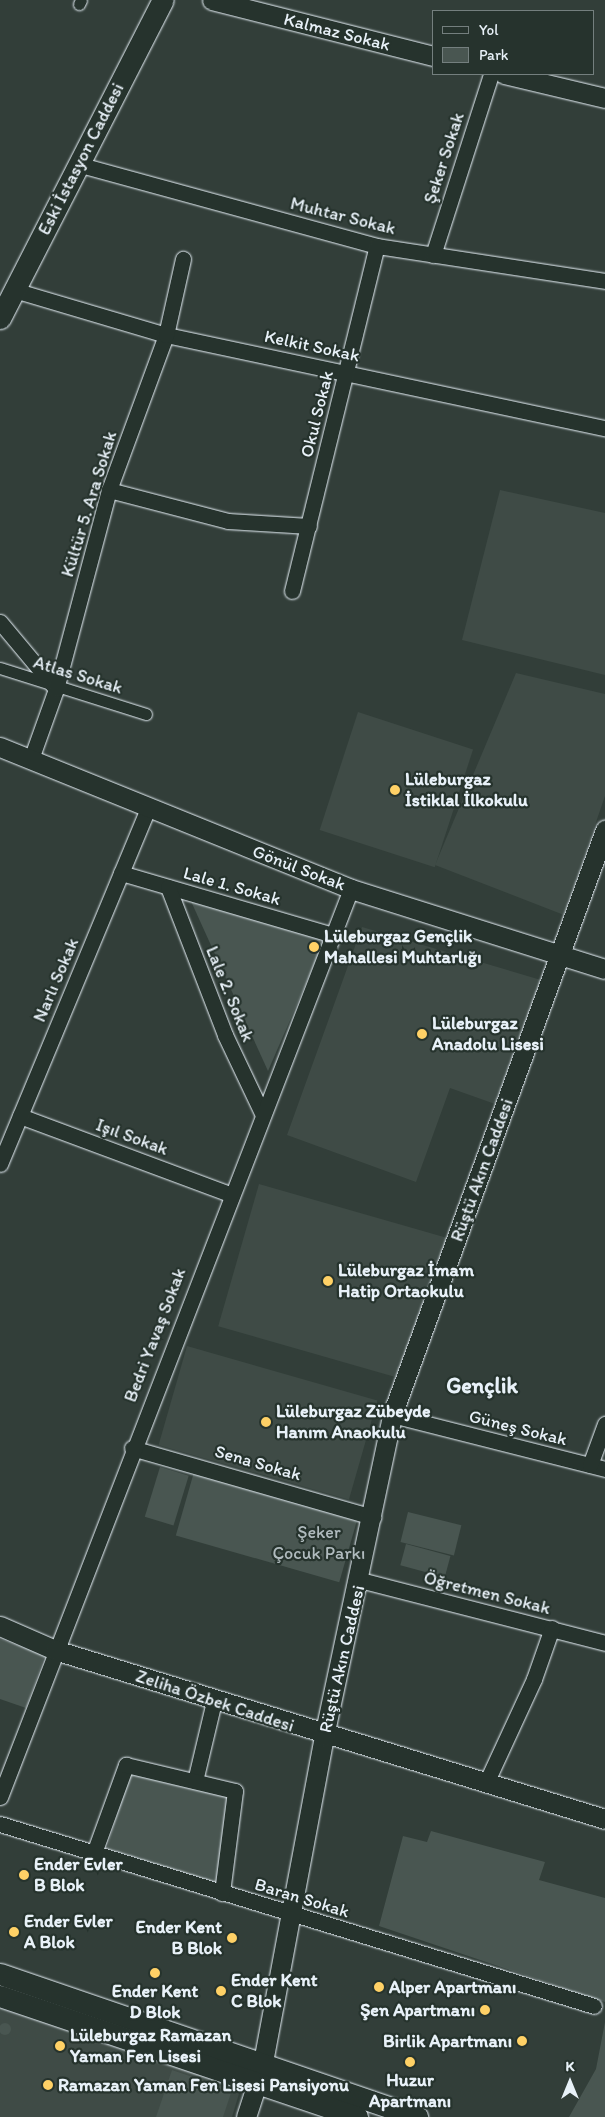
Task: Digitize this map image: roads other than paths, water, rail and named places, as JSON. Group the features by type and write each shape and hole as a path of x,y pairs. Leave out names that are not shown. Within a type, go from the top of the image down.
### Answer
{"main road":[{"name":"Eski İstasyon Caddesi","path":"0,318 77,164 163,0"},
{"path":"0,1974 263,2062 418,2117"},
{"path":"0,1996 357,2117"},
{"path":"256,2082 263,2062"}],"street":[{"name":"Kalmaz Sokak","path":"212,0 432,55"},
{"name":"Şeker Sokak","path":"433,255 491,75"},
{"path":"508,75 605,98"},
{"name":"Muhtar Sokak","path":"77,164 377,246 605,281"},
{"name":"Okul Sokak","path":"292,591 377,246"},
{"name":"Kültür 5. Ara Sokak","path":"31,759 56,689 109,490 166,335 182,259"},
{"name":"Kelkit Sokak","path":"14,290 166,335 605,428"},
{"path":"109,490 228,521 309,526"},
{"path":"0,622 56,689"},
{"name":"Atlas Sokak","path":"0,668 56,689 146,714"},
{"name":"Gönül Sokak","path":"0,747 147,810 351,889 605,968"},
{"name":"Narlı Sokak","path":"0,1164 147,810"},
{"name":"Rüştü Akın Caddesi","path":"263,2062 324,1736 360,1580 392,1415 605,830"},
{"name":"Lale 1. Sokak","path":"121,874 333,935"},
{"name":"Lale 2. Sokak","path":"168,887 225,1035 262,1113"},
{"name":"Bedri Yavaş Sokak","path":"0,1797 230,1194 351,889"},
{"name":"Işıl Sokak","path":"20,1116 230,1194"},
{"name":"Güneş Sokak","path":"392,1415 605,1469"},
{"path":"590,1465 605,1424"},
{"name":"Sena Sokak","path":"132,1448 373,1517"},
{"name":"Öğretmen Sokak","path":"360,1580 605,1643"},
{"name":"Zeliha Özbek Caddesi","path":"0,1626 55,1650 214,1701 324,1736 605,1819"},
{"path":"486,1783 534,1679 552,1628"},
{"path":"195,1781 214,1701"},
{"path":"94,1853 126,1765 236,1791 222,1893"},
{"name":"Baran Sokak","path":"0,1824 594,2006"},
{"path":"246,2117 256,2082"}],"place":[{"name":"Lüleburgaz İstiklal İlkokulu","path":"395,790"},
{"name":"Lüleburgaz Gençlik Mahallesi Muhtarlığı","path":"314,947"},
{"name":"Lüleburgaz Anadolu Lisesi","path":"422,1034"},
{"name":"Lüleburgaz İmam Hatip Ortaokulu","path":"328,1281"},
{"name":"Lüleburgaz Zübeyde Hanım Anaokulu","path":"266,1422"},
{"name":"Ender Evler B Blok","path":"24,1875"},
{"name":"Ender Evler A Blok","path":"14,1932"},
{"name":"Ender Kent B Blok","path":"232,1938"},
{"name":"Ender Kent D Blok","path":"155,1973"},
{"name":"Alper Apartmanı","path":"379,1987"},
{"name":"Ender Kent C Blok","path":"221,1991"},
{"name":"Şen Apartmanı","path":"485,2010"},
{"name":"Birlik Apartmanı","path":"522,2041"},
{"name":"Lüleburgaz Ramazan Yaman Fen Lisesi","path":"60,2046"},
{"name":"Huzur Apartmanı","path":"410,2062"},
{"name":"Ramazan Yaman Fen Lisesi Pansiyonu","path":"48,2085"}],"district":[{"name":"Gençlik","path":"482,1386"}],"park label":[{"name":"Şeker Çocuk Parkı","path":"319,1544"}]}
